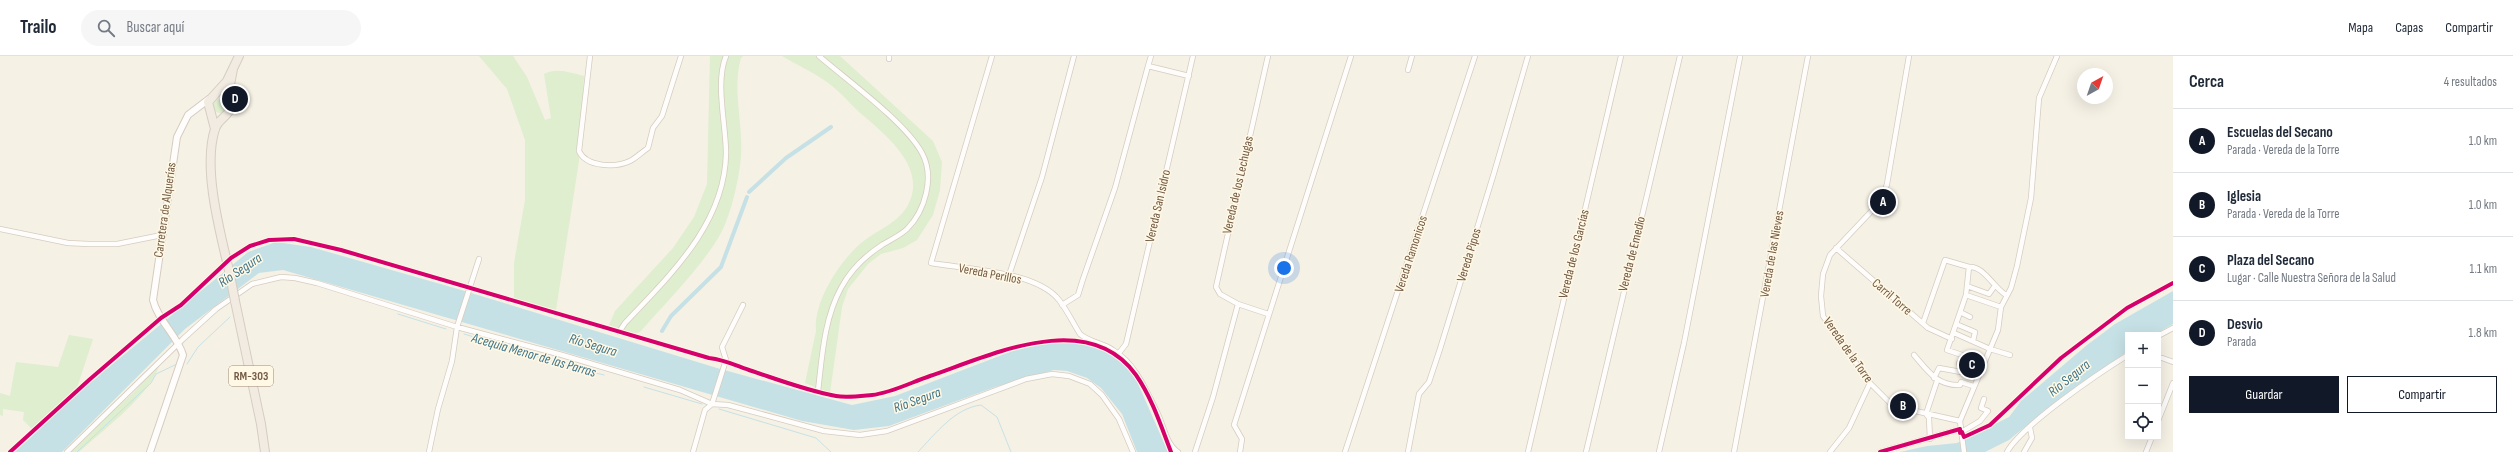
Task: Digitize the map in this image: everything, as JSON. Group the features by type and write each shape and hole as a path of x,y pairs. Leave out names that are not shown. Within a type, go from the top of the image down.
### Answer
{"highway":[{"name":"RM-303","path":"215,129 223,116 230,110 229,81 239,56"},
{"name":"RM-303","path":"233,69 217,94 209,99 210,112 215,129 212,161 214,198 260,417 265,452"},
{"path":"217,94 224,94 229,99"},
{"path":"210,112 223,116"}],"street":[{"path":"590,56 578,151 582,158 590,163 605,164 629,162 648,148 653,128 662,116 681,56"},
{"path":"619,332 624,323 693,246 710,219 722,187 726,154 722,94 723,62 726,56"},
{"path":"818,391 823,345 832,310 841,288 863,259 906,230 920,213 927,178 922,154 905,131 819,56"},
{"name":"Vereda Perillos","path":"992,56 931,263 1009,275 1033,282 1048,290 1062,305 1085,339 1096,341 1119,353 1141,381 1158,414 1171,447 1178,452"},
{"path":"1009,275 1042,177 1074,56"},
{"path":"1062,305 1078,295 1115,188 1151,56"},
{"name":"Vereda San Isidro","path":"1119,353 1126,344 1193,56"},
{"name":"Vereda de los Lechugas","path":"1268,56 1216,287 1220,294 1238,304 1268,314"},
{"path":"1240,452 1242,439 1234,425 1351,56"},
{"path":"1408,70 1412,56"},
{"name":"Vereda Ramonicos","path":"1346,452 1475,56"},
{"name":"Vereda Pipos","path":"1408,452 1420,394 1429,382 1494,173 1528,56"},
{"name":"Vereda de los Garcías","path":"1528,452 1621,56"},
{"name":"Vereda de Emedio","path":"1586,452 1680,56"},
{"name":"Vereda de las Nieves","path":"1734,452 1808,56"},
{"name":"Vereda de la Torre","path":"1909,56 1888,184 1882,200 1830,255 1823,274 1820,296 1823,316 1870,383 1893,406 1960,421"},
{"path":"1964,452 1961,439 1960,421 1973,386 1981,373 1998,330 2001,307 2006,294 2011,288 2017,266 2032,198 2039,98 2057,56"},
{"path":"1659,452 1684,343 1740,57"},
{"path":"1148,66 1189,76"},
{"name":"Carretera de Alquerías","path":"178,343 161,318 153,300 177,137 184,121 197,107 209,99"},
{"path":"197,107 210,112"},
{"path":"0,229 6,232 68,243 89,244 117,244 162,235"},
{"name":"Carril Torre","path":"1836,248 1934,332 1952,339"},
{"path":"429,452 438,409 452,361 457,327 469,286 479,259"},
{"path":"1923,323 1946,260 1969,267 1974,266 1984,273 1994,287 2006,294"},
{"path":"1969,267 1966,295 1947,350 1971,358 1967,370 1981,373"},
{"path":"67,452 178,343 216,309 252,284 281,278 295,278 317,283 457,327 584,361 680,390 712,404 728,405 824,432 860,435 887,431 1026,379 1052,374 1069,376 1090,384 1102,395 1119,419 1133,452"},
{"path":"1967,286 1989,294 1994,287"},
{"path":"1966,295 2001,307"},
{"path":"1195,452 1213,397 1238,304"},
{"path":"693,452 705,410 712,404 726,360 722,347 743,305"},
{"path":"1960,312 1970,317"},
{"path":"1956,324 1975,332 1973,341"},
{"path":"2161,334 2173,328"},
{"path":"1954,333 1990,349 2010,355"},
{"path":"150,452 182,361 183,355 178,343"},
{"path":"1914,355 1936,380 1951,385 1960,385 1961,382 1973,386"},
{"path":"2008,452 2013,441 2125,356"},
{"path":"2162,358 2173,362"},
{"path":"1959,363 1969,364"},
{"path":"1930,439 1929,418 1926,414 1939,368 1961,372"},
{"path":"1830,452 1849,428 1870,383"},
{"path":"2161,413 2173,383"},
{"path":"1880,452 1960,431 1984,418 1988,411 1981,408 1984,399"},
{"path":"2024,452 2032,438 2030,428"},
{"path":"2146,452 2151,440"}],"green space":[{"path":"479,56 513,56 527,77 545,120 551,118 544,74 559,71 584,76 579,161 556,310 514,298 514,263 525,200 525,140 507,89"},
{"path":"710,56 743,56 741,58 738,70 737,82 741,155 735,192 723,229 707,255 641,331 635,334 609,325 615,311 673,248 694,217 707,184"},
{"path":"782,56 840,56 933,141 942,162 940,190 933,215 917,240 903,248 881,254 868,264 848,289 842,307 830,393 805,383 816,331 816,319 819,307 831,281 847,257 865,240 896,220 901,215 909,203 913,189 912,176 907,163 889,139 839,92 822,78"},
{"path":"217,99 223,99 227,103 227,109 223,113 217,113 213,109 213,103"},
{"path":"69,335 93,339 76,391 33,430 23,420 24,412 3,409 3,416 0,415 0,393 10,396 16,362 58,367"},
{"path":"160,363 155,375 147,387 126,411 79,452 67,452 134,392"}],"water":[{"name":"Río Segura","path":"276,242 311,247 458,289 717,368 852,405 895,396 1015,350 1050,343 1074,342 1095,345 1122,362 1136,379 1168,452 1137,452 1122,414 1101,388 1087,378 1067,371 1054,370 995,387 889,426 854,430 802,421 283,270 259,273 185,329 62,452 15,452 79,392 248,252"},
{"name":"Río Segura","path":"2173,291 2173,324 2159,332 2125,332 2125,353 2049,407 2009,440 1985,452 1900,452 1927,446 1957,443 2009,417 2021,401 2087,345 2115,324"}],"waterway":[{"path":"749,192 786,158 831,127"},
{"path":"662,331 671,316 721,267 747,197"},
{"name":"Acequia Menor de las Parras","path":"398,314 446,329"},
{"name":"Acequia Menor de las Parras","path":"187,364 198,347 230,317"},
{"name":"Acequia Menor de las Parras","path":"464,334 551,361 604,375"},
{"name":"Acequia Menor de las Parras","path":"77,452 151,383 156,374 177,364"},
{"name":"Acequia Menor de las Parras","path":"644,387 702,404"},
{"name":"Acequia Menor de las Parras","path":"918,452 954,416 972,407 981,405 997,417 1011,452"},
{"name":"Acequia Menor de las Parras","path":"719,409 816,438 831,452"}],"cycle path":[{"path":"10,452 89,380 161,318 181,305 231,258 250,246 269,240 294,239 341,250 726,362 804,388 840,397 863,396 887,392 981,358 1038,342 1066,340 1092,344 1116,355 1136,375 1142,384 1160,422 1171,452"},
{"path":"1962,432 1964,437 1990,425 2061,358 2127,308 2173,283"},
{"path":"1880,452 1960,429 1960,433"}],"place":[{"name":"Desvio","path":"235,99"},
{"name":"Escuelas del Secano","path":"1883,202"},
{"name":"Plaza del Secano","path":"1972,365"},
{"name":"Iglesia","path":"1903,406"}]}
